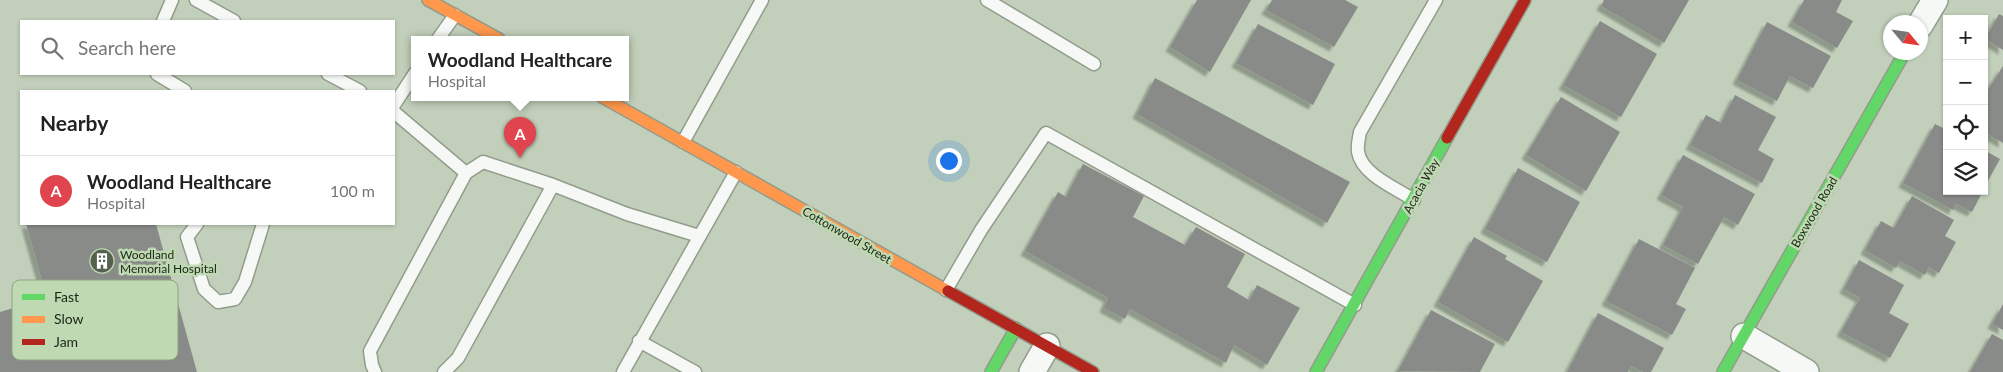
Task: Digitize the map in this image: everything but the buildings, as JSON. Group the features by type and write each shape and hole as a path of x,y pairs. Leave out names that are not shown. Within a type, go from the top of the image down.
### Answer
{"street":[{"path":"428,0 493,36"},
{"path":"1926,15 1935,0"},
{"name":"Acacia Way","path":"1316,372 1414,200 1522,1"},
{"name":"Boxwood Road","path":"1723,372 1900,60"},
{"name":"Cottonwood Street","path":"609,101 1094,372"},
{"path":"991,372 1016,328"},
{"path":"1744,336 1806,372"},
{"path":"1032,372 1047,346"}],"lane":[{"path":"163,20 172,0"},
{"path":"196,0 232,20"},
{"path":"440,36 455,0"},
{"path":"683,142 762,0"},
{"path":"987,0 1094,64"},
{"path":"1414,200 1373,174 1362,163 1358,152 1358,142 1364,124 1436,0"},
{"path":"159,75 183,90"},
{"path":"330,75 358,90"},
{"path":"395,103 411,79"},
{"path":"395,113 466,173"},
{"path":"946,290 981,230 1046,133 1355,305"},
{"path":"375,372 370,351 466,173 483,162 553,185 627,214 699,236"},
{"path":"623,372 736,172"},
{"path":"444,372 458,358 553,185"},
{"path":"196,225 187,237 204,289 218,302 235,299 246,282 263,225"},
{"path":"639,341 695,372"}],"traffic: fast":[{"path":"1723,372 1900,60"},
{"path":"1316,372 1447,138"},
{"path":"991,372 1016,328"}],"traffic: slow":[{"path":"428,0 494,36"},
{"path":"609,101 948,291"}],"traffic: jam":[{"path":"1447,138 1525,0"},
{"path":"948,291 1093,372"}],"place":[{"name":"Woodland Healthcare","path":"520,158"},
{"name":"Woodland Memorial Hospital","path":"102,261"}]}
